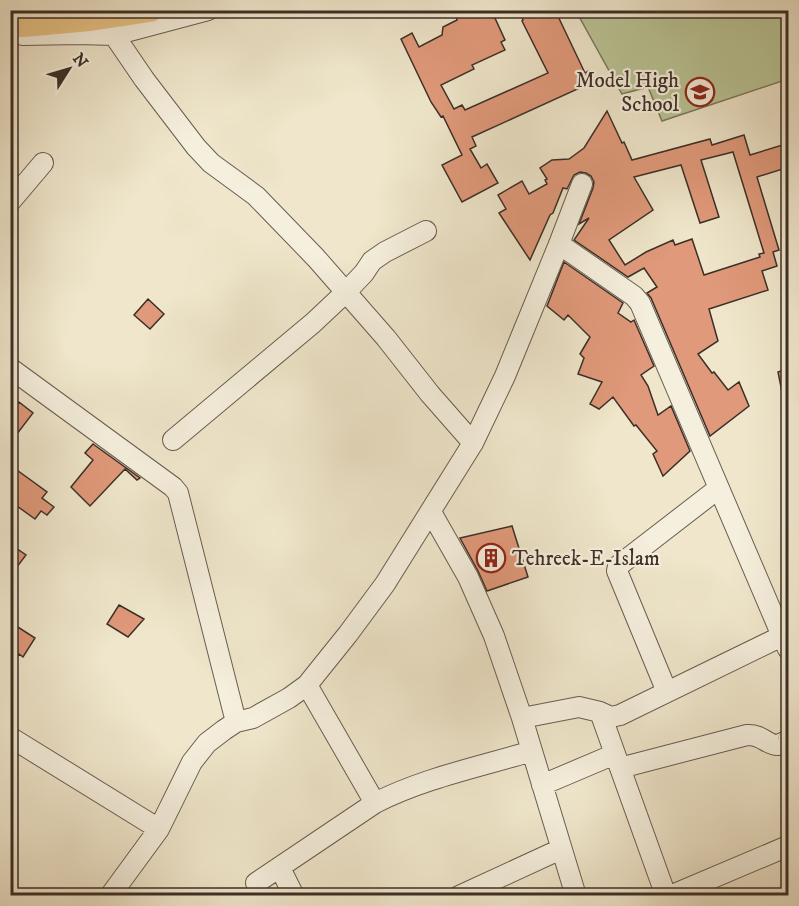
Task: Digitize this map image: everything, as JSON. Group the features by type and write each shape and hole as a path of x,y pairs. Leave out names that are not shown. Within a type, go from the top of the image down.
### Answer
{"main road":[{"path":"10,24 23,25 90,19 150,10"}],"street":[{"path":"10,35 114,35 208,10"},
{"path":"114,35 196,147 211,163 256,196 316,258 473,443"},
{"path":"10,202 43,164"},
{"path":"110,896 159,829 192,762 207,743 224,729 237,722 253,718 290,698 307,685 386,584 473,443 505,376 582,184"},
{"path":"173,440 313,323 346,292 372,261 426,231"},
{"path":"522,718 579,707 611,717 620,716 667,692 785,642 640,303 634,296 559,244"},
{"path":"10,368 173,487 178,493 237,722"},
{"path":"667,692 617,571 618,566 719,488"},
{"path":"431,512 468,577 494,636 522,718 576,896"},
{"path":"307,685 375,803"},
{"path":"600,712 668,896 789,846"},
{"path":"542,784 617,761 745,735 754,734 777,745 789,740"},
{"path":"10,737 159,829"},
{"path":"256,884 375,803 416,785 532,752"},
{"path":"459,896 561,849"},
{"path":"280,868 294,896"}],"green space":[{"path":"576,11 788,11 788,79 662,121 648,87 622,94"}],"building":[{"path":"462,10 489,10 505,40 501,42 505,50 472,65 474,69 441,85 454,109 462,105 465,110 548,73 522,21 519,10 555,10 585,73 588,71 593,82 472,137 476,146 470,149 481,168 487,164 498,183 462,202 442,165 462,155 443,116 441,117 431,102 401,39 412,33 419,47 442,35 443,27 457,20 455,14"},
{"path":"607,111 632,160 710,139 712,145 744,135 750,155 789,143 789,167 757,177 779,250 773,252 777,266 762,271 768,290 709,309 718,341 698,354 728,390 739,382 749,406 710,436 647,293 657,287 644,268 628,277 574,240 589,218 579,224 593,188 594,182 591,176 580,172 574,175 567,189 563,188 530,260 499,213 506,209 498,195 522,181 529,194 547,184 545,180 547,179 540,168 552,160 569,159 584,148","holes":["733,152 764,253 759,254 760,257 704,275 692,239 675,245 673,240 646,252 625,265 609,240 653,210 634,177 681,165 700,223 719,217 701,160"]},
{"path":"564,262 623,303 618,313 631,322 634,320 654,366 641,375 648,386 658,415 671,406 690,451 663,476 653,454 657,451 636,425 634,426 613,397 599,409 590,404 602,382 578,374 584,358 580,354 590,337 568,315 564,320 547,306"},
{"path":"148,299 164,314 150,329 134,315"},
{"path":"787,369 789,401 784,402 778,372"},
{"path":"19,402 33,413 10,443 10,414"},
{"path":"93,444 140,478 137,480 125,469 90,506 71,487 93,460 85,453"},
{"path":"10,465 47,492 42,498 54,507 47,515 41,511 35,519 10,501"},
{"name":"Tehreek-E-Islam","path":"512,526 528,577 487,591 460,538"},
{"path":"10,544 26,555 10,576"},
{"path":"119,605 144,619 128,637 107,624"},
{"path":"10,622 35,638 23,657 19,654 10,667"}],"place":[{"name":"Model High School","path":"700,92"},
{"name":"Tehreek-E-Islam","path":"491,558"}]}
